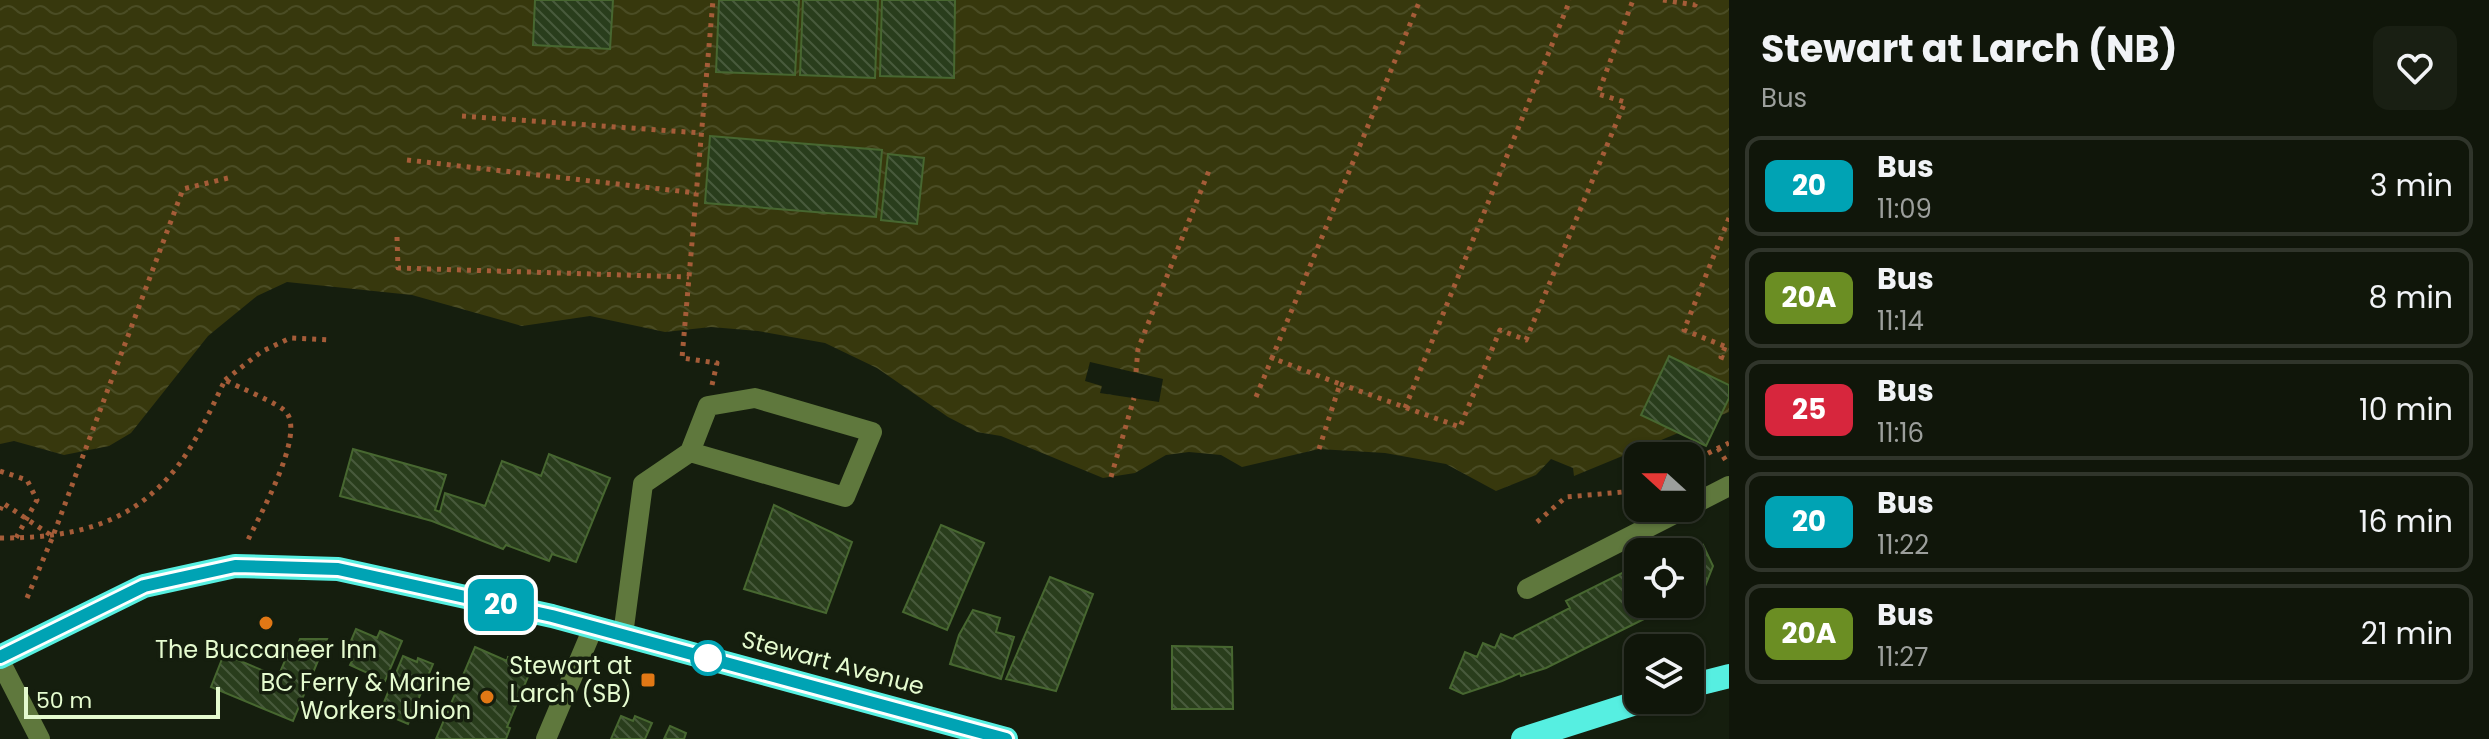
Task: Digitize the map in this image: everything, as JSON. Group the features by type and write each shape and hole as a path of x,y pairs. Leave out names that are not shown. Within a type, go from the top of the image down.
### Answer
{"highway":[{"name":"Stewart Avenue","path":"0,659 144,586 235,566 338,569 552,616 1006,739"},
{"path":"1704,682 1729,676"},
{"path":"1523,739 1624,707"}],"street":[{"path":"623,635 643,484 690,452 708,406 755,398 872,432 845,497 690,452"},
{"path":"1704,499 1729,486"},
{"path":"1527,589 1659,522"},
{"path":"546,739 593,628"},
{"path":"0,659 40,739"}],"path":[{"path":"708,406 717,363 682,358 713,0"},
{"path":"1256,397 1420,0"},
{"path":"1405,408 1570,0"},
{"path":"1272,358 1460,427 1500,330 1526,340 1625,102 1598,94 1633,0"},
{"path":"1663,0 1695,5 1697,0"},
{"path":"462,116 701,133"},
{"path":"407,160 696,193"},
{"path":"1136,372 1138,349 1210,168"},
{"path":"27,598 183,189 228,178"},
{"path":"1729,218 1684,330 1727,348 1721,357 1729,360"},
{"path":"397,237 398,268 689,277"},
{"path":"0,538 53,536 114,520 151,495 178,466 225,380 261,352 290,338 330,340"},
{"path":"225,380 285,410 293,425 288,454 235,566"},
{"path":"1319,449 1340,384"},
{"path":"1111,477 1134,398"},
{"path":"1704,455 1729,443"},
{"path":"1718,448 1729,466"},
{"path":"0,471 27,480 37,500 16,538"},
{"path":"1537,522 1566,497 1624,492"},
{"path":"0,510 3,503 53,536"}],"water":[{"path":"0,0 1729,0 1729,412 1656,442 1624,442 1624,455 1574,476 1573,468 1551,459 1536,475 1496,491 1446,464 1385,453 1319,449 1242,467 1221,455 1189,452 1166,455 1135,473 1103,478 1001,436 977,432 948,417 877,368 825,343 758,331 711,327 665,332 590,316 522,326 412,295 287,282 257,296 208,336 131,433 109,446 64,455 14,441 0,444"}],"pier":[{"path":"1090,362 1163,379 1159,402 1100,393 1102,386 1085,381"}],"building":[{"path":"535,0 613,0 610,49 533,45"},
{"path":"719,0 799,0 795,75 716,72"},
{"path":"803,0 878,0 875,78 800,75"},
{"path":"882,0 955,0 954,78 880,76"},
{"path":"710,136 882,150 876,217 705,203"},
{"path":"888,154 924,158 917,224 881,220"},
{"path":"1669,356 1729,385 1729,398 1706,446 1704,442 1698,442 1641,415"},
{"path":"353,449 446,475 435,510 440,512 445,493 485,506 502,461 541,476 549,454 610,478 576,562 552,554 549,561 506,545 503,549 432,521 340,496"},
{"path":"774,505 852,542 826,613 744,589"},
{"path":"941,525 984,543 947,630 903,612"},
{"path":"1704,547 1713,566 1704,589"},
{"path":"1624,572 1624,618 1646,618 1546,668 1521,676 1520,673 1463,694 1450,688 1465,652 1477,657 1483,643 1495,648 1501,634 1513,639 1570,608 1566,601"},
{"path":"1050,577 1093,594 1056,691 1006,679"},
{"path":"973,610 1000,618 996,632 1014,637 1001,679 950,664 959,635"},
{"path":"356,629 377,638 380,631 402,641 385,681 350,665 353,659 345,655"},
{"path":"300,639 327,639 293,721 211,687 224,654 278,677 290,649 295,651"},
{"path":"1172,646 1232,647 1233,709 1172,709"},
{"name":"BC Ferry & Marine Workers Union","path":"475,647 507,661 508,657 532,667 507,727 510,728 506,739 436,739"},
{"path":"403,656 433,664 408,724 380,712"},
{"path":"621,716 633,721 635,716 652,723 645,739 611,739"},
{"path":"670,726 686,733 684,739 664,739"}],"bus line":[{"name":"20","path":"0,657 144,586 235,566 338,569 552,616 1006,739"}],"place":[{"name":"The Buccaneer Inn","path":"266,623"},
{"name":"Stewart at Larch (SB)","path":"648,680"},
{"name":"BC Ferry & Marine Workers Union","path":"487,697"}]}
